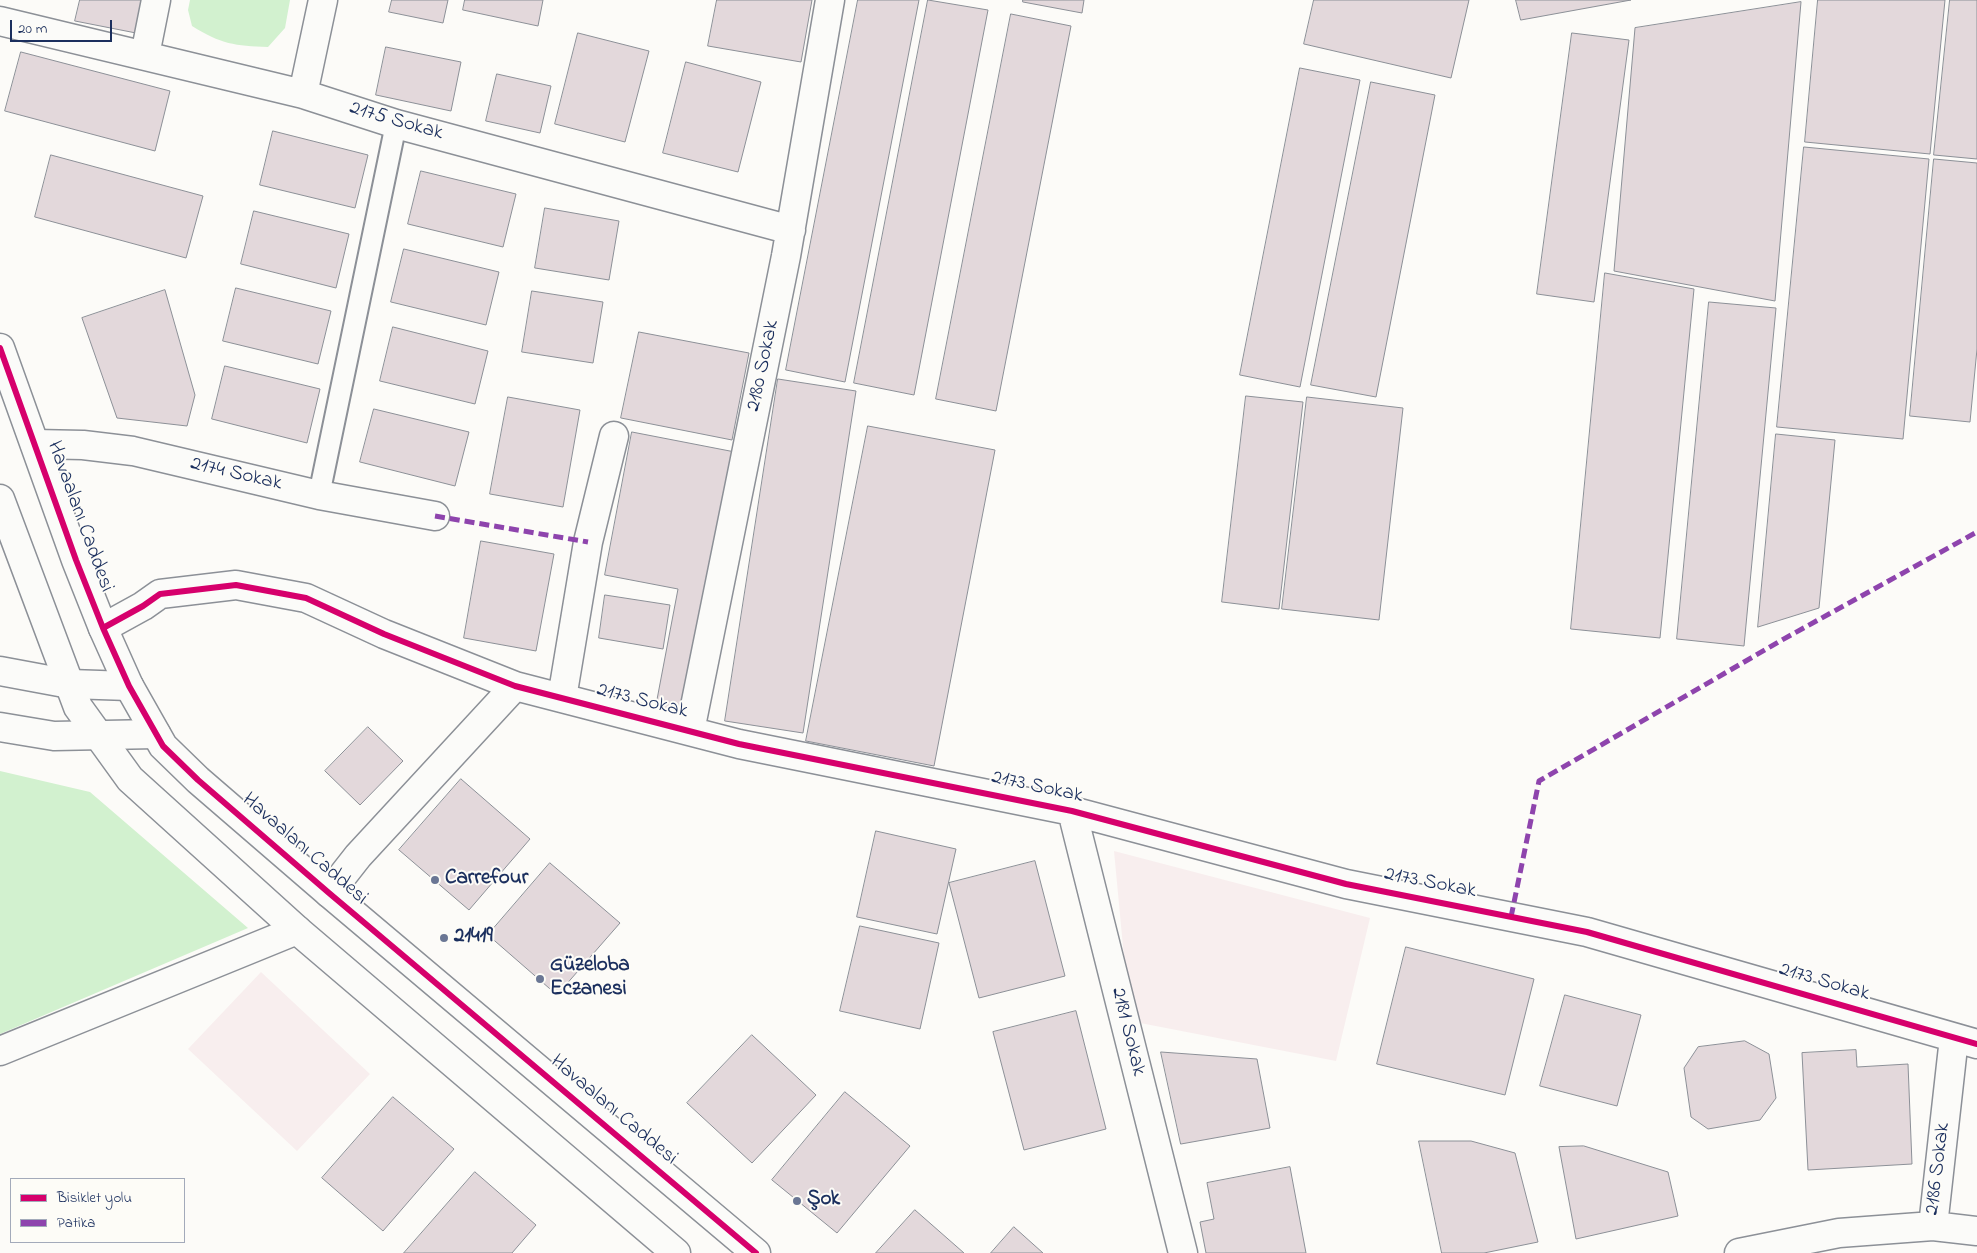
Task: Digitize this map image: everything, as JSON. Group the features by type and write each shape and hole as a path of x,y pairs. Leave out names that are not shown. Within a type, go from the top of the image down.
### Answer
{"street":[{"path":"144,54 156,0"},
{"path":"303,94 323,0"},
{"name":"2180 Sokak","path":"690,731 791,230 830,0"},
{"name":"2175 Sokak","path":"0,21 144,54 303,94 396,124 791,230"},
{"name":"Havaalanı Caddesi","path":"0,348 76,560 103,628 129,686 163,746 198,780 329,894 756,1253"},
{"path":"562,698 588,542 614,436"},
{"name":"2174 Sokak","path":"36,444 83,445 133,451 319,495 435,516"},
{"path":"0,499 78,707 130,779 297,930 676,1253"},
{"name":"2173 Sokak","path":"103,628 143,606 160,594 236,585 306,598 384,634 516,686 748,746 1072,811 1346,884 1587,932 1966,1041"},
{"path":"0,671 70,684 129,686"},
{"path":"329,894 358,856 516,686"},
{"path":"0,727 54,736 156,734"},
{"name":"2181 Sokak","path":"1072,811 1183,1253"},
{"path":"0,1051 297,930"},
{"name":"2186 Sokak","path":"1739,1253 1839,1233 1933,1226 1966,1041"},
{"path":"1933,1226 1977,1231"}],"lane":[{"path":"319,495 396,124"}],"shaded area":[{"path":"1114,851 1370,918 1336,1061 1130,1021"},
{"path":"261,972 370,1074 297,1151 188,1049"}],"green space":[{"path":"190,0 290,0 285,28 268,47 228,43 211,37 192,26 188,10"},
{"path":"0,771 90,792 248,928 0,1034"}],"building":[{"path":"80,0 142,0 136,33 75,21"},
{"path":"392,0 448,0 443,23 389,12"},
{"path":"465,0 543,0 538,26 463,10"},
{"path":"717,0 812,0 801,62 708,46"},
{"path":"858,0 919,0 845,382 786,370"},
{"path":"928,0 988,10 914,395 854,383"},
{"path":"1023,0 1084,0 1082,13 1023,2"},
{"path":"1314,0 1469,0 1451,78 1304,44"},
{"path":"1516,0 1631,0 1521,20"},
{"path":"1818,0 1945,0 1930,154 1805,142"},
{"path":"1950,0 1977,0 1977,159 1934,155"},
{"path":"1801,2 1775,301 1614,271 1635,28"},
{"path":"1011,14 1071,26 996,411 936,399"},
{"path":"578,33 649,51 625,142 555,124"},
{"path":"1572,33 1629,40 1594,302 1537,294"},
{"path":"386,47 461,62 451,111 376,95"},
{"path":"21,52 170,91 155,151 5,111"},
{"path":"686,62 761,82 738,172 663,153"},
{"path":"1300,68 1360,80 1300,387 1240,375"},
{"path":"497,74 551,86 540,133 486,121"},
{"path":"1371,82 1435,95 1376,397 1311,385"},
{"path":"273,131 368,155 355,208 260,185"},
{"path":"1804,147 1929,159 1903,439 1777,427"},
{"path":"51,155 203,196 186,258 35,217"},
{"path":"1934,159 1977,163 1977,349 1970,422 1910,416"},
{"path":"421,171 516,194 503,247 408,224"},
{"path":"545,208 619,221 609,280 535,268"},
{"path":"254,211 349,234 336,288 241,264"},
{"path":"404,249 499,272 486,325 391,302"},
{"path":"1605,273 1694,289 1660,638 1571,629"},
{"path":"236,288 331,311 318,364 223,341"},
{"path":"165,290 195,395 187,426 117,418 82,318"},
{"path":"532,291 603,302 593,363 522,352"},
{"path":"1709,302 1776,308 1744,646 1677,639"},
{"path":"393,327 488,351 475,404 380,381"},
{"path":"639,332 749,353 732,440 621,418"},
{"path":"225,366 320,389 307,443 212,419"},
{"path":"778,379 856,391 803,733 725,721"},
{"path":"1246,396 1303,402 1279,609 1222,602"},
{"path":"508,397 580,410 563,507 490,494"},
{"path":"1307,397 1403,408 1379,620 1282,609"},
{"path":"374,409 469,432 455,486 360,462"},
{"path":"868,426 995,450 934,766 806,741"},
{"path":"632,432 735,452 685,715 655,710 678,589 605,575"},
{"path":"1776,434 1835,440 1819,608 1758,627"},
{"path":"481,541 554,554 536,651 464,638"},
{"path":"605,595 670,605 663,649 599,638"},
{"path":"368,727 403,761 360,805 325,771"},
{"path":"461,779 530,839 469,910 399,850"},
{"path":"876,831 956,849 937,934 857,917"},
{"path":"1035,861 1065,976 979,998 949,883"},
{"path":"550,863 620,923 557,995 488,935"},
{"path":"860,926 939,943 920,1029 840,1011"},
{"path":"1406,947 1534,979 1505,1095 1377,1064"},
{"path":"1565,995 1641,1015 1617,1106 1540,1086"},
{"path":"1076,1011 1106,1129 1024,1150 993,1032"},
{"path":"752,1035 816,1095 752,1163 687,1103"},
{"path":"1745,1041 1769,1054 1776,1098 1760,1120 1708,1129 1691,1117 1684,1068 1698,1047"},
{"path":"1856,1050 1857,1067 1908,1064 1912,1164 1808,1170 1802,1053"},
{"path":"1161,1052 1257,1059 1270,1128 1181,1144"},
{"path":"845,1092 910,1146 837,1233 772,1180"},
{"path":"393,1097 454,1149 383,1231 322,1178"},
{"path":"1419,1141 1471,1141 1515,1153 1538,1242 1484,1253 1442,1253"},
{"path":"1584,1146 1668,1172 1678,1216 1576,1239 1559,1147"},
{"path":"1290,1167 1306,1253 1206,1253 1200,1222 1214,1219 1207,1183"},
{"path":"475,1172 536,1225 512,1253 404,1253"},
{"path":"915,1210 964,1253 876,1253"},
{"path":"1014,1227 1043,1253 991,1253"}],"marked path":[{"path":"435,516 588,542"},
{"path":"1511,917 1539,781 1782,640 1977,532"}],"cycle path":[{"path":"0,348 76,560 103,628 129,686 163,746 198,780 329,893 756,1253"},
{"path":"103,628 143,606 160,594 236,585 306,598 384,634 515,686 739,744 1072,811 1346,884 1587,932 1977,1044"}],"place":[{"name":"Carrefour","path":"435,880"},
{"name":"21419","path":"444,938"},
{"name":"Güzeloba Eczanesi","path":"540,979"},
{"name":"Şok","path":"797,1201"}]}
